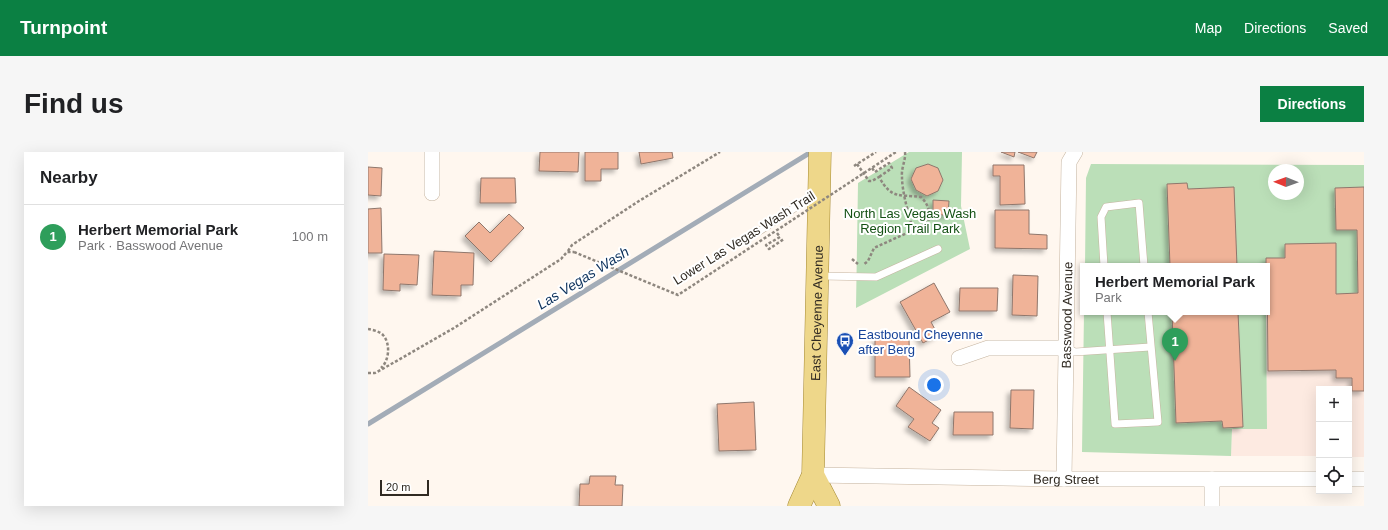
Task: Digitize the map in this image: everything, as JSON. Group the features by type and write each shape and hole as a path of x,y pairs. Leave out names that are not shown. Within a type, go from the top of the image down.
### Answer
{"main road":[{"name":"East Cheyenne Avenue","path":"799,506 813,475 820,152"},
{"name":"East Cheyenne Avenue","path":"813,475 829,506"}],"street":[{"path":"432,152 432,193"},
{"name":"Basswood Avenue","path":"1064,479 1069,162 1075,152"},
{"path":"959,358 988,348 1066,348"},
{"name":"Berg Street","path":"813,475 1064,479 1316,479"},
{"path":"1212,479 1212,506"},
{"path":"1352,479 1364,479"}],"lane":[{"path":"758,232 819,188"},
{"path":"1104,263 1101,216 1106,207 1140,203 1144,263"},
{"path":"817,276 876,277 938,249"},
{"path":"1106,315 1115,424 1158,422 1148,315"},
{"path":"1066,348 1075,352 1150,347"}],"path":[{"path":"368,373 377,371 454,328 561,259 572,245 720,152"},
{"path":"872,168 875,172 890,163 892,168 872,181 869,181 855,165 876,152"},
{"name":"Lower Las Vegas Wash Trail","path":"568,252 574,252 678,295 896,152"},
{"path":"905,152 906,157 902,170 902,179 913,230"},
{"path":"852,259 856,264 864,264 868,261 874,248 928,222 930,213 927,203 921,197 893,194 887,190 879,177"},
{"path":"780,237 766,245 769,249 784,239"},
{"path":"368,329 383,335 386,341 388,358 384,365 377,371"}],"shaded area":[{"path":"1270,294 1364,294 1364,457 1352,457 1352,386 1316,386 1316,456 1231,456 1232,429 1267,429 1266,315 1270,315"}],"green space":[{"name":"North Las Vegas Wash Region Trail Park","path":"909,152 962,152 961,206 970,249 856,308 858,183"},
{"path":"1091,164 1268,165 1268,200 1304,200 1304,165 1364,165 1364,294 1270,294 1270,263 1085,263 1086,178"},
{"path":"1084,315 1266,315 1267,429 1232,429 1231,456 1082,452"}],"building":[{"path":"540,152 579,152 578,172 539,171"},
{"path":"585,152 618,152 618,169 601,169 601,181 585,181"},
{"path":"639,152 672,152 673,158 641,164"},
{"path":"1001,152 1015,152 1014,157"},
{"path":"1018,152 1037,152 1034,158"},
{"path":"928,164 938,168 943,180 938,191 927,196 916,190 911,179 916,168"},
{"path":"993,165 1024,165 1025,204 1000,205 1000,176 993,176"},
{"path":"368,167 382,168 381,196 368,195"},
{"path":"481,178 515,178 516,203 480,203"},
{"path":"1187,183 1188,189 1234,187 1237,263 1170,263 1167,184"},
{"path":"1364,187 1364,391 1352,391 1352,378 1336,378 1336,370 1268,371 1267,315 1270,315 1270,263 1266,263 1266,258 1285,258 1285,244 1336,243 1336,294 1358,293 1357,230 1336,230 1335,188"},
{"path":"933,200 949,201 948,215 933,215"},
{"path":"381,208 382,253 368,253 368,209"},
{"path":"995,210 1029,210 1029,234 1047,235 1047,249 995,248"},
{"path":"509,214 524,228 491,262 465,236 479,222 490,233"},
{"path":"434,251 474,253 473,285 461,285 461,296 432,295"},
{"path":"384,254 419,255 417,285 400,284 400,291 383,290"},
{"path":"1013,275 1038,276 1037,316 1012,315"},
{"path":"934,283 950,312 931,322 938,335 923,343 900,302"},
{"path":"960,288 998,288 997,311 959,311"},
{"path":"1172,315 1238,315 1243,427 1223,428 1222,421 1176,423"},
{"path":"909,338 910,377 875,377 875,339"},
{"path":"909,387 941,410 932,423 939,428 930,441 908,427 914,419 896,406"},
{"path":"1011,390 1034,390 1033,429 1010,428"},
{"path":"754,402 756,450 719,451 717,404"},
{"path":"954,412 993,412 993,435 953,435"},
{"path":"590,476 616,476 615,485 623,485 622,506 579,506 580,484 589,484"}],"waterway":[{"name":"Las Vegas Wash","path":"368,424 811,152"}],"place":[{"name":"Eastbound Cheyenne after Berg","path":"845,356"},
{"name":"Herbert Memorial Park","path":"1175,361"}]}
